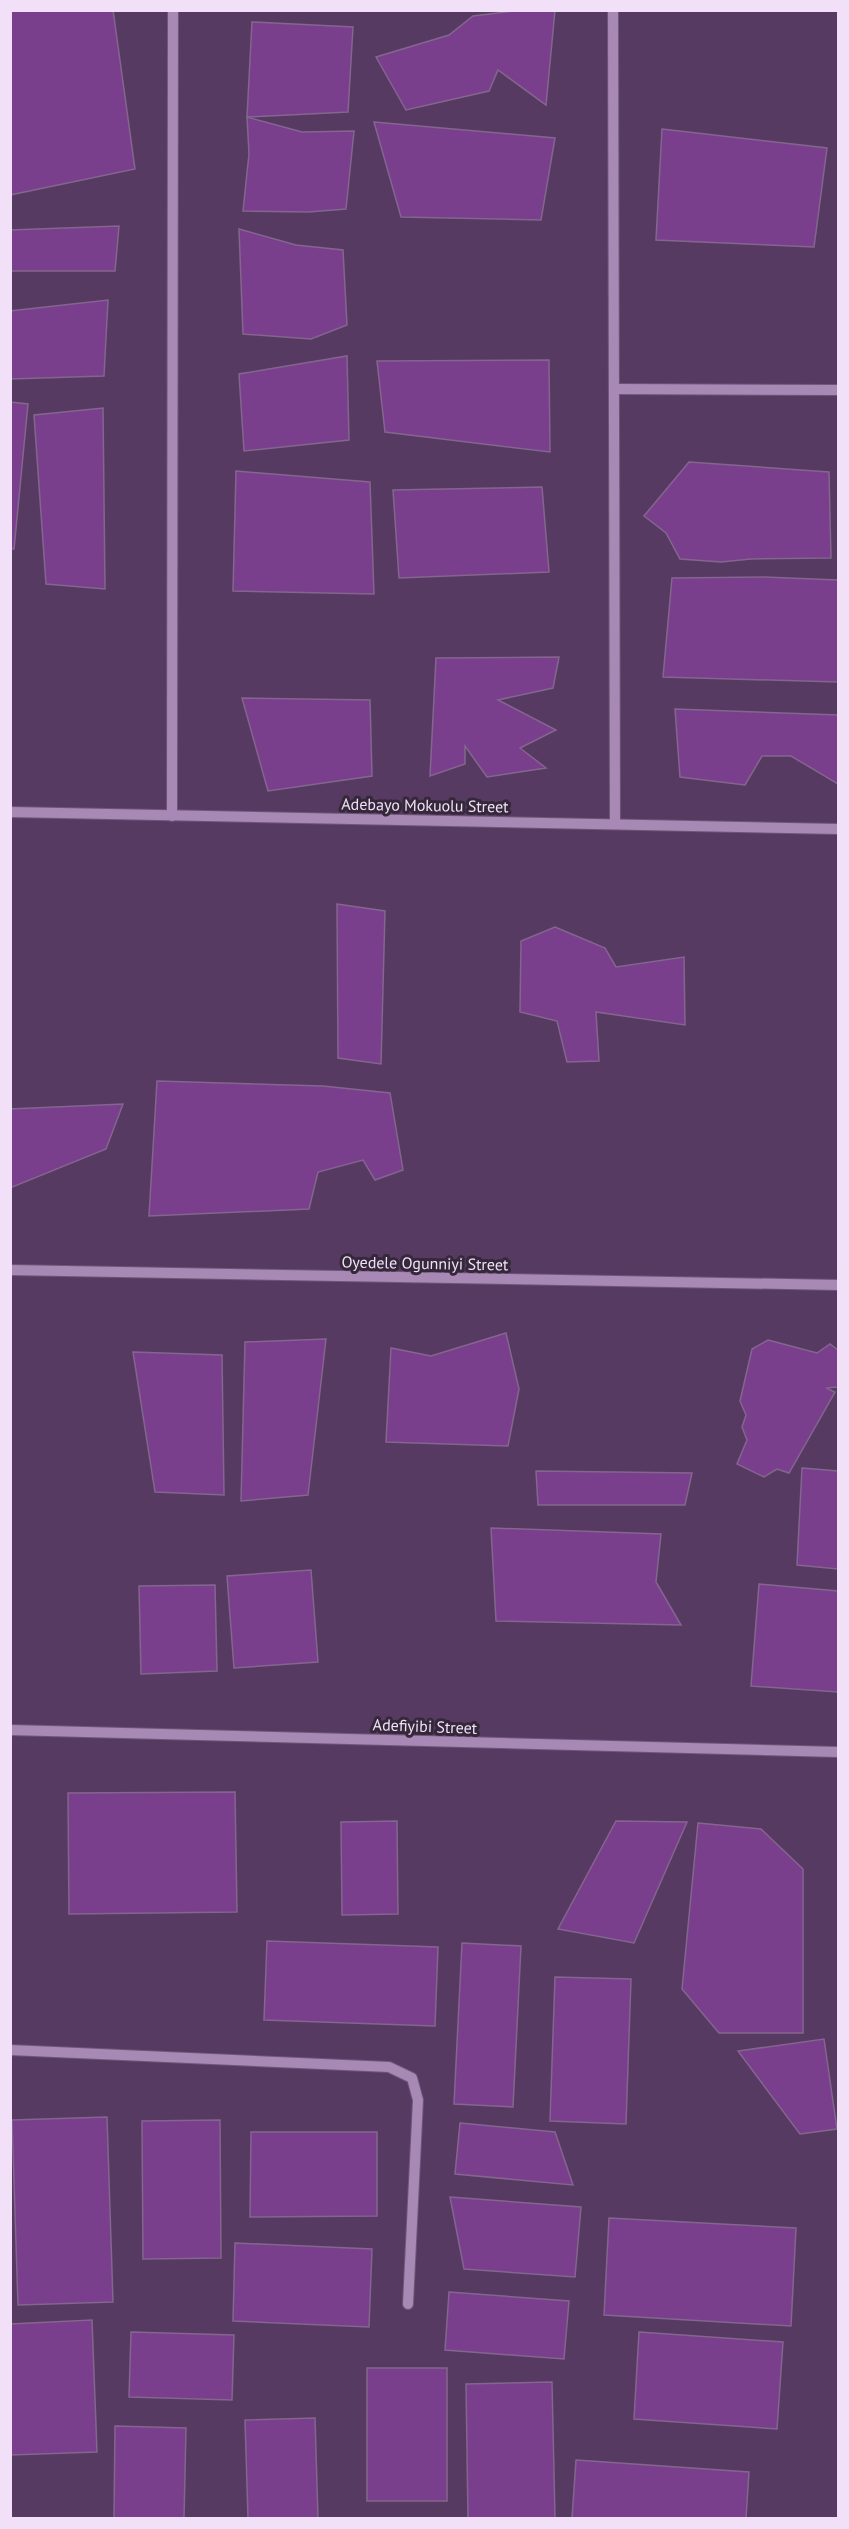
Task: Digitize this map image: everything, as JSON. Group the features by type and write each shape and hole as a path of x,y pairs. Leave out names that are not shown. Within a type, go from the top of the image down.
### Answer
{"street":[{"path":"172,816 173,10"},
{"path":"613,10 615,824"},
{"path":"615,389 838,390"},
{"name":"Adebayo Mokuolu Street","path":"10,812 838,829"},
{"name":"Oyedele Ogunniyi Street","path":"10,1270 838,1285"},
{"name":"Adefiyibi Street","path":"10,1730 838,1752"},
{"path":"10,2050 389,2067 412,2078 418,2100 408,2304"}],"building":[{"path":"10,10 113,10 135,169 10,195"},
{"path":"523,10 555,10 546,105 498,70 489,91 406,110 376,57 449,35 473,16"},
{"path":"252,22 353,27 348,112 247,117"},
{"path":"247,117 302,132 354,131 346,209 308,212 243,211 249,154"},
{"path":"374,122 555,138 541,220 401,217"},
{"path":"662,129 827,148 814,247 656,240"},
{"path":"119,226 115,271 10,271 10,230"},
{"path":"239,229 296,245 343,250 347,325 311,339 243,334"},
{"path":"108,300 104,376 10,379 10,311"},
{"path":"347,356 349,440 244,451 239,374"},
{"path":"549,360 550,452 385,432 377,361"},
{"path":"10,402 28,404 14,549 10,549"},
{"path":"103,408 105,589 46,584 34,415"},
{"path":"689,462 829,472 831,558 751,559 721,562 680,559 666,533 644,516"},
{"path":"236,471 370,482 374,594 233,591"},
{"path":"542,487 549,572 399,578 393,490"},
{"path":"764,577 838,580 838,682 663,677 672,578"},
{"path":"559,657 553,688 498,700 556,730 520,748 546,768 487,777 465,746 465,764 430,776 436,658"},
{"path":"242,698 370,700 372,776 268,791"},
{"path":"675,709 838,715 838,784 791,756 762,756 745,785 680,777"},
{"path":"337,904 385,911 381,1064 338,1058"},
{"path":"555,927 605,948 616,967 684,957 685,1025 596,1012 599,1061 567,1062 557,1021 520,1012 521,941"},
{"path":"157,1081 323,1086 390,1093 403,1170 375,1180 363,1160 318,1172 309,1209 149,1216"},
{"path":"123,1104 106,1149 10,1188 10,1109"},
{"path":"506,1333 519,1389 508,1446 386,1442 391,1348 431,1356"},
{"path":"326,1339 308,1495 241,1501 245,1342"},
{"path":"768,1340 817,1353 830,1344 838,1350 838,1387 826,1388 835,1392 789,1473 777,1469 764,1477 737,1464 747,1440 742,1427 746,1415 740,1401 752,1349"},
{"path":"133,1352 222,1355 224,1495 155,1492"},
{"path":"802,1468 838,1471 838,1569 797,1565"},
{"path":"536,1471 692,1473 685,1505 538,1505"},
{"path":"491,1528 661,1534 656,1582 681,1625 496,1621"},
{"path":"311,1570 318,1662 234,1668 227,1576"},
{"path":"759,1584 838,1591 838,1692 751,1686"},
{"path":"215,1585 217,1671 141,1674 139,1586"},
{"path":"235,1792 237,1912 69,1914 68,1793"},
{"path":"397,1821 398,1914 342,1915 341,1822"},
{"path":"616,1821 687,1822 634,1943 558,1929"},
{"path":"698,1823 761,1829 803,1869 803,2033 719,2033 682,1989"},
{"path":"267,1941 438,1947 435,2026 264,2020"},
{"path":"462,1943 521,1946 513,2107 454,2104"},
{"path":"555,1977 631,1979 626,2124 550,2121"},
{"path":"824,2039 837,2129 800,2134 738,2051"},
{"path":"107,2117 113,2302 18,2305 12,2120"},
{"path":"220,2120 221,2258 143,2259 142,2121"},
{"path":"460,2123 555,2132 573,2185 455,2174"},
{"path":"251,2132 377,2132 377,2216 250,2217"},
{"path":"450,2197 581,2207 575,2277 464,2269"},
{"path":"609,2218 796,2228 791,2326 604,2315"},
{"path":"235,2243 372,2249 369,2327 233,2321"},
{"path":"449,2292 569,2301 564,2359 445,2350"},
{"path":"92,2320 97,2452 10,2455 10,2324"},
{"path":"131,2332 234,2335 232,2400 129,2397"},
{"path":"639,2332 783,2342 777,2429 634,2419"},
{"path":"367,2368 447,2368 447,2501 367,2501"},
{"path":"552,2382 555,2518 468,2518 466,2384"},
{"path":"315,2418 318,2518 248,2518 245,2420"},
{"path":"115,2426 186,2428 184,2518 114,2518"},
{"path":"576,2460 749,2472 746,2518 572,2518"}]}
